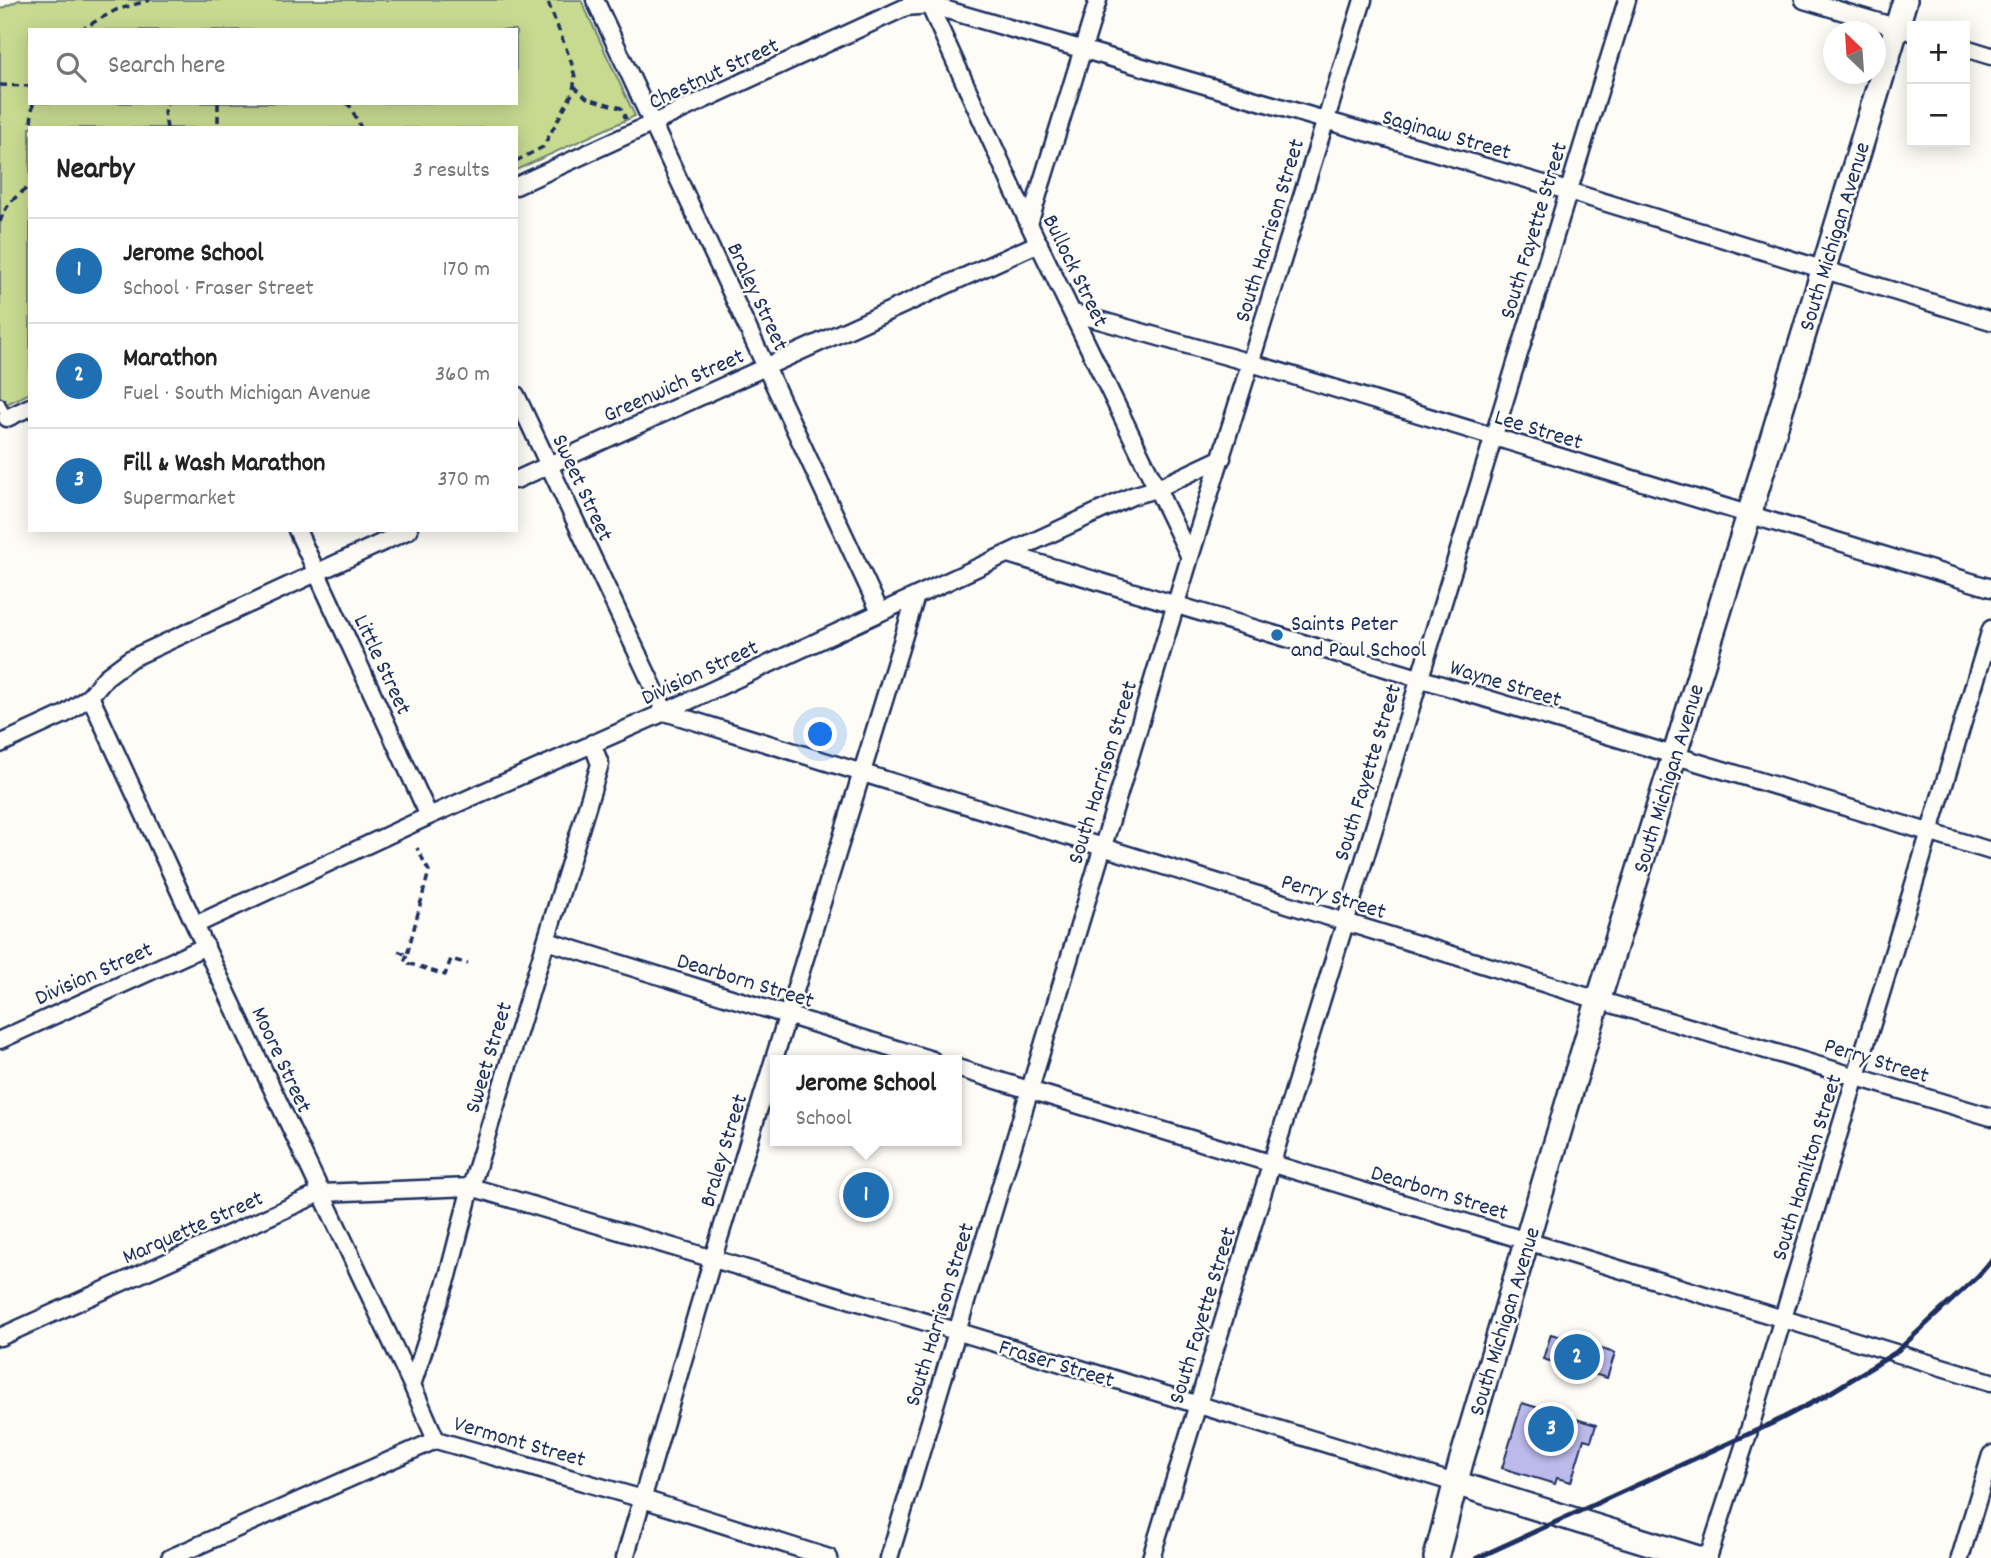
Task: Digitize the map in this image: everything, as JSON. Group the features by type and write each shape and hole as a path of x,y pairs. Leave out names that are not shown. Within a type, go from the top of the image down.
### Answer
{"street":[{"name":"Braley Street","path":"595,0 880,612"},
{"path":"1029,224 1098,0"},
{"name":"South Harrison Street","path":"889,1558 1102,846 1363,0"},
{"name":"South Fayette Street","path":"1151,1558 1627,0"},
{"path":"1804,0 1904,30"},
{"name":"South Michigan Avenue","path":"1436,1558 1454,1483 1598,1000 1823,269 1904,30 1905,0"},
{"name":"Chestnut Street","path":"518,185 906,7 929,3"},
{"name":"Saginaw Street","path":"929,3 1567,191 1991,321"},
{"name":"Bullock Street","path":"929,3 1029,224 1190,557"},
{"path":"1970,49 1991,55"},
{"name":"Greenwich Street","path":"518,479 1039,243"},
{"name":"Lee Street","path":"1074,313 1251,363 1991,588"},
{"name":"Sweet Street","path":"518,400 665,712"},
{"path":"3,410 28,407"},
{"name":"Division Street","path":"195,925 1132,496 1156,489 1222,458"},
{"name":"Little Street","path":"298,532 429,816"},
{"path":"0,744 65,714 90,696 106,677 130,659 405,532"},
{"name":"Wayne Street","path":"1009,554 1991,851"},
{"name":"Braley Street","path":"775,1055 916,596"},
{"name":"South Hamilton Street","path":"1709,1558 1991,629"},
{"name":"Moore Street","path":"90,696 436,1440"},
{"name":"Perry Street","path":"665,712 1598,1000 1991,1117"},
{"name":"Sweet Street","path":"412,1385 448,1276 471,1187 600,764 592,743"},
{"name":"Dearborn Street","path":"547,941 916,1055"},
{"name":"Division Street","path":"0,1040 206,946"},
{"name":"Dearborn Street","path":"962,1070 1991,1382"},
{"name":"Braley Street","path":"625,1558 770,1071"},
{"name":"Fraser Street","path":"411,1191 471,1187 956,1331 1698,1558"},
{"name":"Marquette Street","path":"0,1337 321,1193 411,1191"},
{"name":"Vermont Street","path":"170,1558 436,1440 643,1499 830,1558"},
{"path":"1960,1558 1991,1455"}],"path":[{"path":"84,28 116,10 150,0"},
{"path":"518,159 543,146 573,92 575,77 571,61 547,0"},
{"path":"0,85 28,86"},
{"path":"574,86 587,98 621,108 628,123"},
{"path":"33,105 33,126"},
{"path":"166,105 164,112 167,126"},
{"path":"218,105 218,126"},
{"path":"349,105 360,126"},
{"path":"0,222 2,210 28,187"},
{"path":"417,848 429,872 404,962 445,975 451,959 468,964"},
{"path":"398,951 407,955"}],"green space":[{"path":"19,0 581,0 635,116 518,169 518,126 28,126 28,394 0,407 0,9"}],"building":[{"path":"1551,1334 1615,1353 1607,1378 1543,1359"},
{"path":"1522,1403 1596,1425 1591,1441 1584,1439 1571,1482 1557,1478 1555,1484 1502,1468"}],"railway":[{"path":"1477,1558 1775,1422 1823,1397 1895,1353 1991,1261"}],"place":[{"name":"Saints Peter and Paul School","path":"1277,635"},
{"name":"Jerome School","path":"866,1195"},
{"name":"Marathon","path":"1577,1357"},
{"name":"Fill & Wash Marathon","path":"1551,1429"}]}
